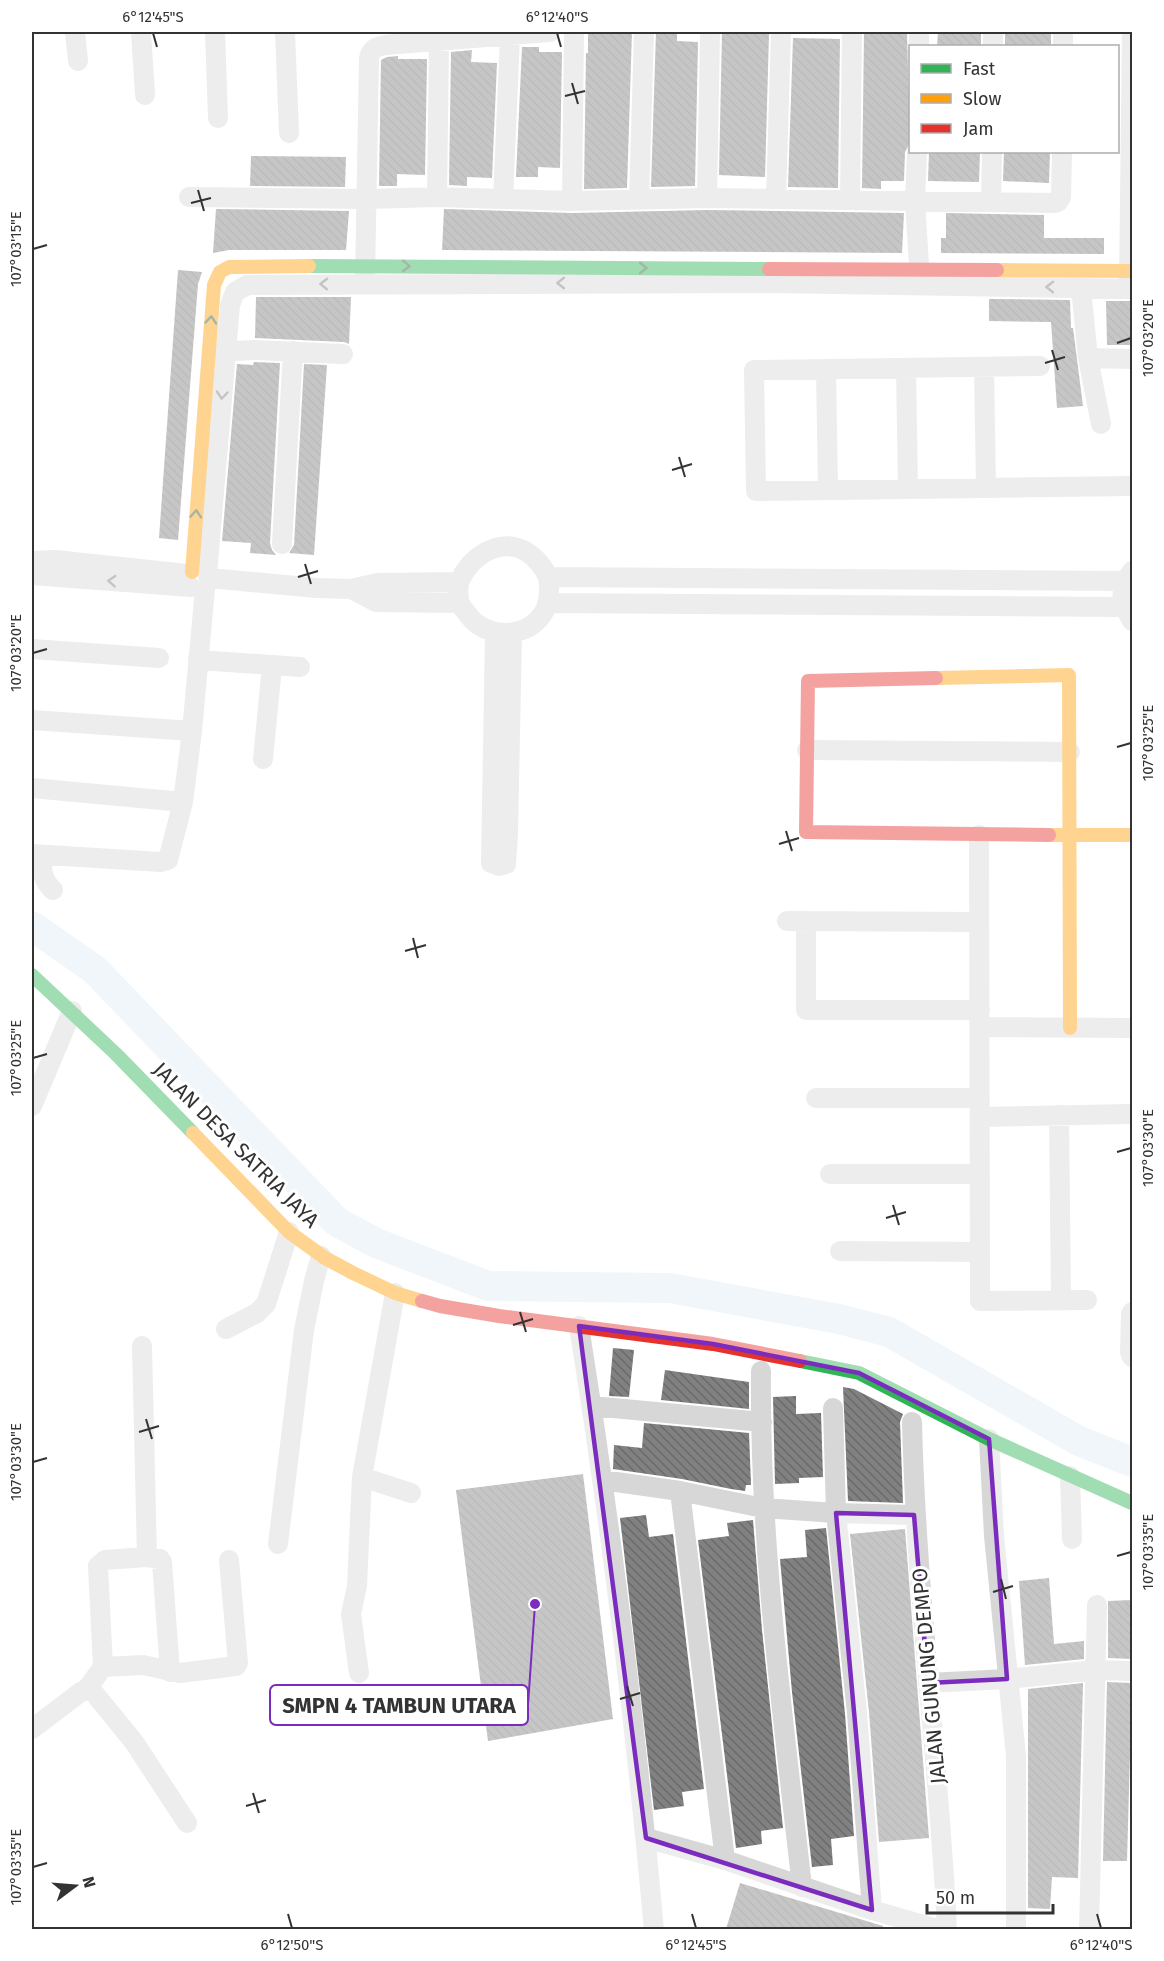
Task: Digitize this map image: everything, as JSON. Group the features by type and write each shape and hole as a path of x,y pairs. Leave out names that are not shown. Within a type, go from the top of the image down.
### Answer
{"street":[{"path":"75,32 78,61"},
{"path":"141,32 145,95"},
{"path":"215,32 218,118"},
{"path":"285,32 290,133"},
{"path":"365,275 369,55 374,49 385,45 550,32"},
{"path":"572,201 573,32"},
{"path":"639,200 644,32"},
{"path":"707,198 711,32"},
{"path":"776,200 781,32"},
{"path":"849,200 852,32"},
{"path":"1131,32 1131,280"},
{"path":"503,199 510,36"},
{"path":"437,197 439,42"},
{"path":"916,153 915,201 920,278"},
{"path":"992,153 992,202"},
{"path":"189,197 367,199 437,197 572,201 707,198 1058,202 1061,197 1062,153"},
{"path":"53,890 45,883 36,855 166,861 170,857 183,802 192,731 198,660 199,579 217,352 214,285 220,272 224,269 234,266 365,275 621,275 773,283 920,278 1131,280"},
{"path":"217,352 230,305 239,288 253,284 365,275"},
{"path":"920,278 1081,288 1131,280"},
{"path":"214,285 235,292"},
{"path":"1081,288 1088,358 1101,424"},
{"path":"217,352 293,351 343,354"},
{"path":"282,544 293,351"},
{"path":"1088,358 1132,359"},
{"path":"1040,366 754,370 756,491 1132,486"},
{"path":"984,367 986,488"},
{"path":"906,368 908,489"},
{"path":"826,369 828,490"},
{"path":"513,546 532,554 549,576 549,603 542,615 531,626 503,633 476,623 459,603 459,582 475,559 493,548 513,546"},
{"path":"32,561 56,560 199,579"},
{"path":"32,575 199,579 351,589 377,583 459,582"},
{"path":"549,576 1128,576 1128,614 549,603"},
{"path":"351,589 376,602 459,603"},
{"path":"503,633 508,833 506,864 499,866 491,863 503,633"},
{"path":"32,649 159,658"},
{"path":"198,660 300,667"},
{"path":"263,759 272,666"},
{"path":"1070,1028 1067,930 1068,835 1070,752 1070,675 808,681 806,832 1068,835 1132,835"},
{"path":"32,720 192,731"},
{"path":"807,750 1070,752"},
{"path":"32,788 183,802"},
{"path":"979,834 980,1300 1087,1299"},
{"path":"979,922 796,921 806,1010 980,1019 1070,1028 1132,1028"},
{"name":"JALAN DESA SATRIA JAYA","path":"32,975 72,1011 290,1232 321,1256 395,1293 440,1306 713,1344 859,1373 989,1439 1132,1503"},
{"path":"32,1106 72,1011"},
{"path":"816,1098 980,1107 1059,1115 1129,1114"},
{"path":"1059,1115 1060,1300"},
{"path":"830,1174 980,1174"},
{"path":"226,1329 257,1313 266,1304 290,1232"},
{"path":"840,1251 980,1252"},
{"path":"278,1544 304,1330 321,1256"},
{"path":"359,1673 351,1614 357,1586 362,1477 395,1293"},
{"path":"1132,1312 1130,1352 1132,1357"},
{"path":"579,1326 602,1480 646,1839 654,1929"},
{"path":"142,1346 147,1557"},
{"path":"761,1371 763,1508 802,1887"},
{"path":"592,1406 762,1422"},
{"path":"833,1408 836,1513 857,1713 872,1910"},
{"name":"JALAN GUNUNG DEMPO","path":"912,1422 914,1515 940,1800 947,1929"},
{"path":"989,1439 994,1536 1016,1756 1016,1929"},
{"path":"1070,1476 1072,1539"},
{"path":"362,1477 411,1493"},
{"path":"602,1480 680,1491 763,1508 914,1515"},
{"path":"680,1491 725,1860"},
{"path":"32,1729 86,1690 103,1667 98,1566 105,1560 147,1557 160,1559 162,1562 170,1672"},
{"path":"103,1667 143,1665 170,1672 206,1671 238,1664 229,1560"},
{"path":"1089,1929 1097,1605"},
{"path":"928,1683 1007,1679 1096,1670 1132,1671"},
{"path":"86,1690 94,1693 134,1743 187,1823"},
{"path":"646,1839 725,1860 872,1910 941,1929"}],"highlighted area":[{"path":"579,1326 713,1344 859,1373 989,1439 1007,1679 928,1683 914,1515 836,1513 872,1910 646,1838"}],"building":[{"path":"588,32 632,32 627,188 584,189"},
{"path":"656,32 677,32 677,41 698,42 695,186 651,187"},
{"path":"722,32 769,34 765,177 719,175"},
{"path":"864,32 907,32 909,145 905,152 904,181 881,181 881,189 862,188"},
{"path":"938,32 981,34 981,45 937,45"},
{"path":"1005,32 1051,32 1051,45 1005,45"},
{"path":"793,38 840,39 838,188 788,187"},
{"path":"522,47 539,47 539,52 562,52 560,168 538,167 538,177 516,177"},
{"path":"472,50 471,62 497,63 492,178 467,177 467,186 449,185 451,52"},
{"path":"398,56 398,59 427,59 425,175 397,174 397,186 379,186 381,60"},
{"path":"929,153 980,153 979,182 928,181"},
{"path":"1004,153 1050,153 1049,183 1003,181"},
{"path":"251,156 346,157 345,187 250,186"},
{"path":"216,209 349,211 346,250 229,250 213,253"},
{"path":"444,209 572,213 707,210 904,213 902,253 442,250"},
{"path":"946,213 1044,215 1044,238 1104,238 1104,254 941,253 941,238 946,238"},
{"path":"178,270 202,272 198,284 178,540 159,538"},
{"path":"256,297 351,297 349,344 255,338"},
{"path":"989,299 1070,300 1071,328 1073,328 1083,406 1057,408 1051,322 989,321"},
{"path":"1106,301 1132,301 1132,345 1107,345"},
{"path":"254,362 280,363 270,543 276,555 250,553 251,543 222,541 237,364 253,365"},
{"path":"304,364 327,365 314,555 289,553 294,545"},
{"path":"613,1348 634,1350 629,1397 609,1396"},
{"path":"665,1370 749,1382 749,1409 661,1400"},
{"path":"843,1387 854,1389 903,1414 900,1422 903,1503 848,1501"},
{"path":"796,1396 796,1414 821,1413 823,1477 799,1478 799,1483 775,1484 773,1397"},
{"path":"644,1423 749,1433 751,1485 746,1485 745,1491 613,1469 614,1445 642,1448"},
{"path":"583,1474 613,1719 488,1741 456,1490"},
{"path":"646,1515 649,1537 673,1534 704,1789 682,1792 684,1806 654,1810 620,1518"},
{"path":"753,1520 783,1828 761,1831 762,1844 736,1848 698,1540 729,1536 727,1523"},
{"path":"826,1528 845,1714 854,1836 831,1839 833,1865 812,1867 792,1692 780,1559 807,1557 805,1530"},
{"path":"905,1529 929,1838 879,1842 869,1712 850,1534"},
{"path":"1049,1578 1054,1644 1084,1641 1084,1659 1025,1665 1019,1581"},
{"path":"1132,1600 1132,1659 1108,1658 1108,1601"},
{"path":"1107,1682 1132,1683 1127,1861 1103,1861"},
{"path":"1083,1683 1078,1878 1052,1877 1050,1909 1028,1908 1028,1689"},
{"path":"740,1883 883,1926 883,1929 726,1929"}],"waterway":[{"path":"32,926 95,970 337,1222 376,1243 488,1286 670,1288 839,1319 889,1332 1079,1441 1132,1462"}],"traffic: fast":[{"path":"309,266 769,269"},
{"path":"32,975 116,1054 193,1133"},
{"path":"800,1361 859,1373 989,1439 1132,1503"}],"traffic: slow":[{"path":"192,572 214,285 220,272 229,267 309,266"},
{"path":"997,270 1132,271"},
{"path":"936,678 1069,675 1070,1028"},
{"path":"1049,835 1132,835"},
{"path":"193,1133 289,1232 325,1258 353,1273 395,1293 422,1301"}],"traffic: jam":[{"path":"769,269 997,270"},
{"path":"936,678 808,681 806,832 1049,835"},
{"path":"422,1301 499,1316 713,1344 800,1361"}],"place":[{"name":"SMPN 4 TAMBUN UTARA","path":"535,1604"}]}
